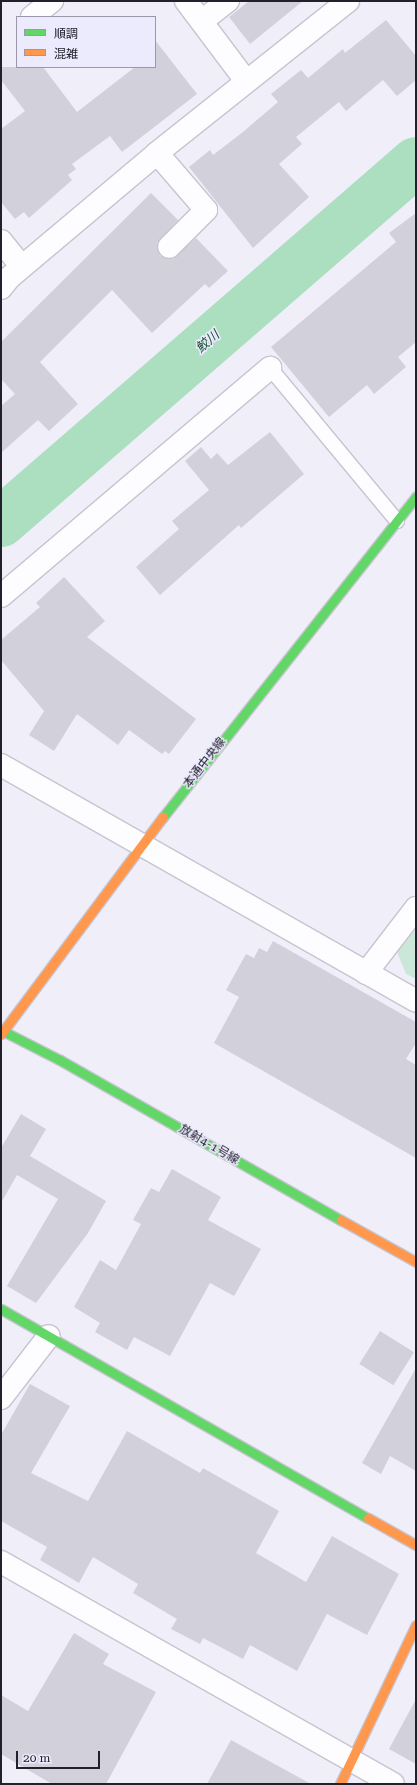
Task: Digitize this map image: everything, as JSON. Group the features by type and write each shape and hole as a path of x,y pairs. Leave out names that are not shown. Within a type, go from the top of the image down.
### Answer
{"street":[{"path":"33,16 52,1"},
{"path":"186,1 246,81"},
{"path":"202,22 228,1"},
{"path":"1,288 22,267 157,153 348,1"},
{"path":"157,153 206,210 169,247"},
{"path":"1,241 22,267"},
{"path":"1,596 270,368"},
{"name":"本通中央線","path":"2,1032 140,845 416,496"},
{"path":"1,765 416,1001"},
{"path":"366,973 416,908"},
{"name":"放射4-1号線","path":"2,1032 60,1060 416,1262"},
{"path":"1,1309 416,1545"},
{"path":"1,1398 49,1336"},
{"path":"1,1562 393,1784"},
{"path":"340,1784 416,1625"}],"lane":[{"path":"270,368 397,521"}],"green space":[{"path":"416,929 416,979 406,974 397,952"}],"building":[{"path":"249,1 303,1 250,44 229,17"},
{"path":"386,20 416,56 416,80 397,96 383,80 346,111 339,102 296,137 302,144 279,164 309,197 253,248 189,167 210,150 213,155 278,102 271,94 301,70 308,78 343,49 345,53"},
{"path":"156,41 197,94 122,152 110,136 72,164 76,169 68,175 72,180 29,218 24,212 15,219 1,202 1,129 25,111 1,80 1,67 44,68 77,112 134,68 156,68"},
{"path":"151,193 178,220 157,243 160,256 173,259 196,238 228,271 209,288 205,284 152,333 112,290 40,362 78,404 49,431 38,420 1,453 1,406 15,394 1,379 1,342"},
{"path":"416,213 416,342 398,357 406,367 374,394 367,385 329,417 271,347 396,242 389,233"},
{"path":"270,432 304,474 241,528 239,525 160,595 136,567 179,529 172,521 209,490 185,461 201,447 211,459 217,453 228,465"},
{"path":"64,577 105,621 87,637 196,719 169,754 165,751 162,754 129,730 118,745 77,714 54,751 29,735 44,711 1,660 1,640 40,607 36,603"},
{"path":"273,941 416,1022 416,1043 406,1059 416,1065 416,1158 214,1043 239,997 226,990 246,954 254,958 259,948 267,952"},
{"path":"21,1114 46,1129 30,1156 106,1201 88,1233 36,1303 7,1286 58,1199 17,1175 1,1203 1,1148"},
{"path":"172,1169 221,1197 208,1220 261,1249 234,1296 210,1283 170,1356 134,1337 127,1350 95,1332 100,1323 74,1307 100,1260 116,1270 141,1224 133,1220 151,1188 159,1192"},
{"path":"380,1331 414,1352 393,1385 359,1364"},
{"path":"416,1368 416,1471 390,1456 381,1474 362,1463"},
{"path":"30,1384 70,1406 31,1473 88,1501 127,1431 200,1473 203,1468 279,1511 256,1553 306,1582 332,1536 399,1574 367,1635 327,1614 297,1671 250,1645 243,1659 203,1638 200,1644 171,1629 177,1619 133,1593 138,1584 93,1557 79,1583 40,1560 47,1547 1,1521 1,1435"},
{"path":"74,1633 109,1654 103,1664 156,1692 106,1784 52,1784 1,1754 1,1695 28,1711"},
{"path":"416,1699 416,1764 389,1749"},
{"path":"231,1740 311,1784 207,1784"}],"waterway":[{"name":"鮫川","path":"1,522 416,162"}],"traffic: fast":[{"path":"163,817 416,497"},
{"path":"1,1030 60,1060 341,1220"},
{"path":"1,1309 368,1518"}],"traffic: slow":[{"path":"1,1034 163,817"},
{"path":"341,1220 416,1262"},
{"path":"368,1518 416,1545"},
{"path":"340,1784 416,1625"}]}
